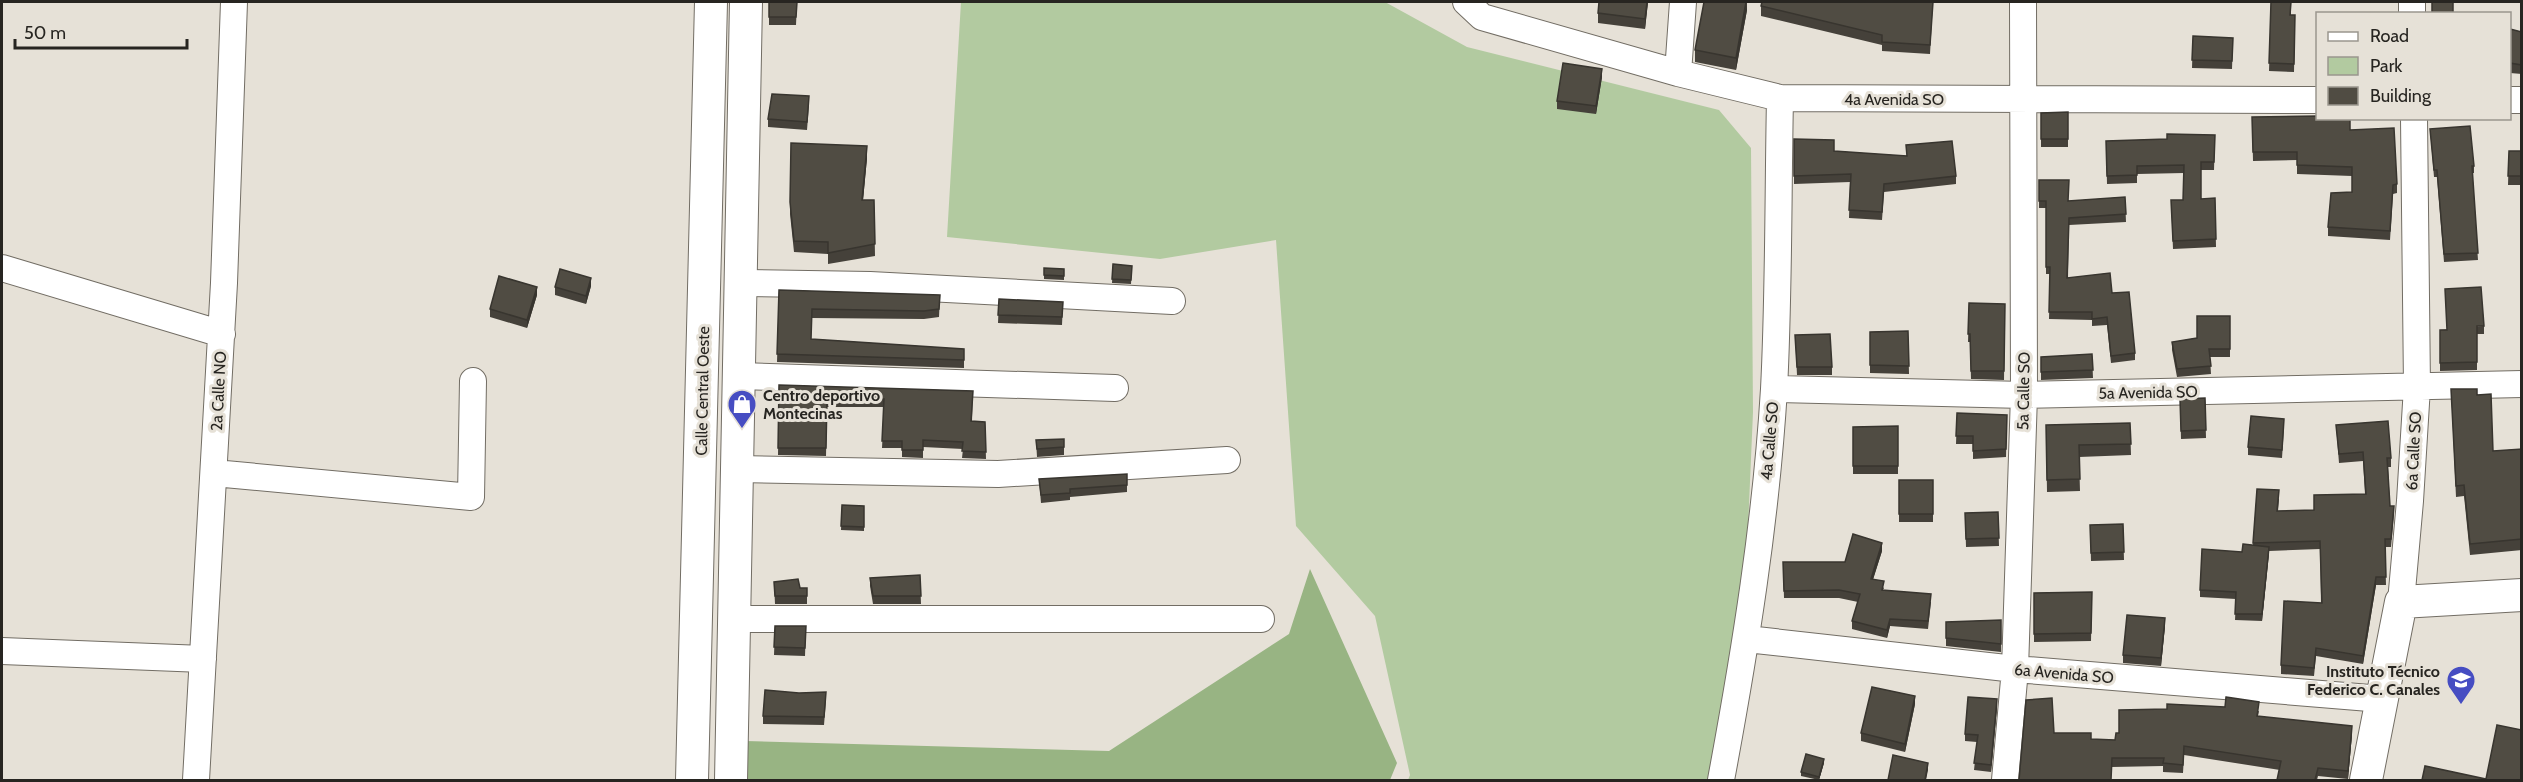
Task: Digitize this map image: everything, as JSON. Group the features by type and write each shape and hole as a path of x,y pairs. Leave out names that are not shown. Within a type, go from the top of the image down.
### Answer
{"street":[{"name":"2a Calle NO","path":"196,780 222,334 234,2"},
{"name":"Calle Central Oeste","path":"692,780 711,2"},
{"path":"731,780 746,2"},
{"path":"1678,74 1683,2"},
{"name":"5a Calle SO","path":"2006,780 2014,669 2024,395 2023,2"},
{"name":"4a Avenida SO","path":"1474,9 1678,74 1780,98 2316,100"},
{"name":"4a Calle SO","path":"1721,780 1747,639 1762,520 1774,389 1780,98"},
{"name":"6a Calle SO","path":"2366,780 2401,602 2410,501 2417,387 2414,120"},
{"path":"2,268 222,334"},
{"path":"741,283 870,285 1172,301"},
{"path":"739,376 1114,388"},
{"path":"214,473 471,497 473,381"},
{"name":"5a Avenida SO","path":"1774,389 2024,395 2522,384"},
{"path":"737,469 998,474 1227,460"},
{"path":"2401,602 2522,595"},
{"path":"734,619 1261,619"},
{"name":"6a Avenida SO","path":"1747,639 2014,669 2382,699"},
{"path":"2,651 203,659"}],"green space":[{"path":"961,2 1385,2 1467,47 1719,110 1751,148 1753,412 1742,668 1709,780 1408,780 1410,775 1375,616 1296,526 1276,240 1160,259 947,237"},
{"path":"1310,569 1397,763 1390,780 742,780 745,741 1109,751 1289,634"}],"building":[{"path":"769,2 797,2 796,17 769,17"},
{"path":"1599,2 1647,2 1645,19 1598,13"},
{"path":"1704,2 1746,2 1736,58 1695,50"},
{"path":"1762,2 1933,2 1930,45 1882,42 1882,35 1761,6"},
{"path":"2271,2 2291,2 2290,15 2295,15 2294,64 2269,63"},
{"path":"2432,2 2453,2 2453,12 2432,12"},
{"path":"2511,29 2522,32 2522,65 2511,63"},
{"path":"2193,36 2233,38 2232,61 2192,60"},
{"path":"1563,63 1602,69 1596,106 1557,101"},
{"path":"772,94 809,96 807,122 768,119"},
{"path":"2068,112 2068,139 2041,139 2041,113"},
{"path":"2316,116 2316,120 2350,120 2350,130 2394,128 2397,184 2393,185 2390,231 2328,227 2331,193 2352,192 2352,167 2297,165 2297,152 2253,152 2252,117"},
{"path":"2470,126 2478,253 2444,254 2437,170 2434,170 2430,129"},
{"path":"2167,134 2215,135 2214,162 2201,162 2201,199 2215,198 2216,239 2173,241 2171,200 2183,200 2184,165 2137,166 2137,175 2107,176 2106,141 2167,139"},
{"path":"1794,139 1834,140 1834,151 1907,156 1906,145 1952,141 1956,176 1884,184 1882,212 1849,210 1851,174 1794,176"},
{"path":"791,143 867,146 862,200 874,200 875,244 828,253 828,242 794,241 790,202"},
{"path":"2509,151 2522,151 2522,176 2508,176"},
{"path":"2039,180 2069,180 2068,201 2125,197 2126,214 2069,218 2067,278 2110,273 2112,293 2129,292 2135,353 2111,356 2107,317 2092,319 2092,312 2049,312 2050,267 2046,267 2046,201 2039,201"},
{"path":"1113,264 1132,266 1131,280 1112,279"},
{"path":"1044,268 1064,269 1064,276 1044,275"},
{"path":"560,269 591,278 586,296 555,287"},
{"path":"499,276 537,287 527,320 490,309"},
{"path":"2481,287 2484,326 2477,326 2477,362 2440,363 2440,330 2447,330 2445,289"},
{"path":"779,290 940,295 939,309 924,311 812,309 811,339 964,349 964,360 777,354"},
{"path":"999,299 1063,302 1062,317 998,315"},
{"path":"1969,303 2005,304 2004,371 1971,371 1970,334 1968,334"},
{"path":"2197,316 2230,316 2230,349 2209,349 2211,366 2177,369 2172,342 2197,338"},
{"path":"1908,331 1909,366 1870,365 1870,332"},
{"path":"1830,334 1832,367 1797,367 1795,335"},
{"path":"2092,354 2093,370 2041,372 2041,357"},
{"path":"779,385 973,391 971,421 985,422 986,452 962,451 963,442 923,440 923,450 902,450 902,441 882,441 884,399 827,399 826,448 778,448"},
{"path":"2451,389 2477,389 2477,395 2491,394 2493,451 2522,449 2522,539 2470,544 2464,485 2456,486"},
{"path":"2205,398 2206,430 2181,431 2180,399"},
{"path":"1957,413 2007,415 2006,449 1973,451 1973,436 1956,436"},
{"path":"2251,416 2284,419 2282,450 2248,447"},
{"path":"2388,421 2391,458 2387,458 2390,506 2394,506 2391,539 2385,539 2386,577 2376,577 2363,656 2316,648 2314,668 2281,665 2284,601 2322,603 2320,541 2253,543 2257,489 2279,490 2277,511 2314,510 2314,495 2366,494 2363,452 2339,454 2336,425"},
{"path":"2130,423 2131,444 2079,445 2080,479 2047,480 2046,425"},
{"path":"1898,426 1898,466 1853,466 1853,427"},
{"path":"1064,439 1064,447 1037,449 1036,440"},
{"path":"1127,474 1127,485 1070,489 1070,493 1041,495 1039,479"},
{"path":"1899,480 1933,480 1933,514 1899,514"},
{"path":"842,505 864,506 864,527 841,526"},
{"path":"1998,512 1999,538 1966,539 1965,513"},
{"path":"2123,524 2124,552 2091,553 2090,525"},
{"path":"1853,534 1882,543 1871,579 1884,581 1882,590 1931,594 1928,621 1890,619 1887,630 1852,621 1860,594 1839,590 1784,591 1783,562 1845,562"},
{"path":"2243,544 2269,547 2262,614 2235,614 2236,592 2200,590 2202,549 2242,552"},
{"path":"920,575 921,596 873,596 870,578"},
{"path":"798,579 800,588 807,588 807,596 775,596 774,582"},
{"path":"2092,592 2091,633 2034,634 2034,593"},
{"path":"2127,615 2165,618 2161,658 2123,655"},
{"path":"2001,620 2001,644 1946,638 1946,622"},
{"path":"775,626 806,626 805,648 774,647"},
{"path":"1872,687 1915,696 1905,744 1861,733"},
{"path":"765,690 799,693 826,692 824,717 763,716"},
{"path":"1968,697 1997,699 1991,765 1974,763 1978,735 1965,734"},
{"path":"2226,697 2259,702 2257,716 2352,726 2348,771 2318,768 2315,780 2277,780 2281,761 2184,746 2183,765 2163,763 2164,758 2112,758 2111,780 2019,780 2026,700 2052,698 2054,733 2091,733 2091,739 2115,740 2116,733 2119,733 2119,710 2167,709 2167,704 2225,707"},
{"path":"2497,725 2522,730 2522,780 2422,780 2425,766 2486,779"},
{"path":"1806,754 1824,759 1819,777 1801,772"},
{"path":"1893,755 1928,763 1925,780 1888,780"}],"place":[{"name":"Centro deportivo Montecinas","path":"742,430"},
{"name":"Instituto Técnico Federico C. Canales","path":"2461,706"}]}
